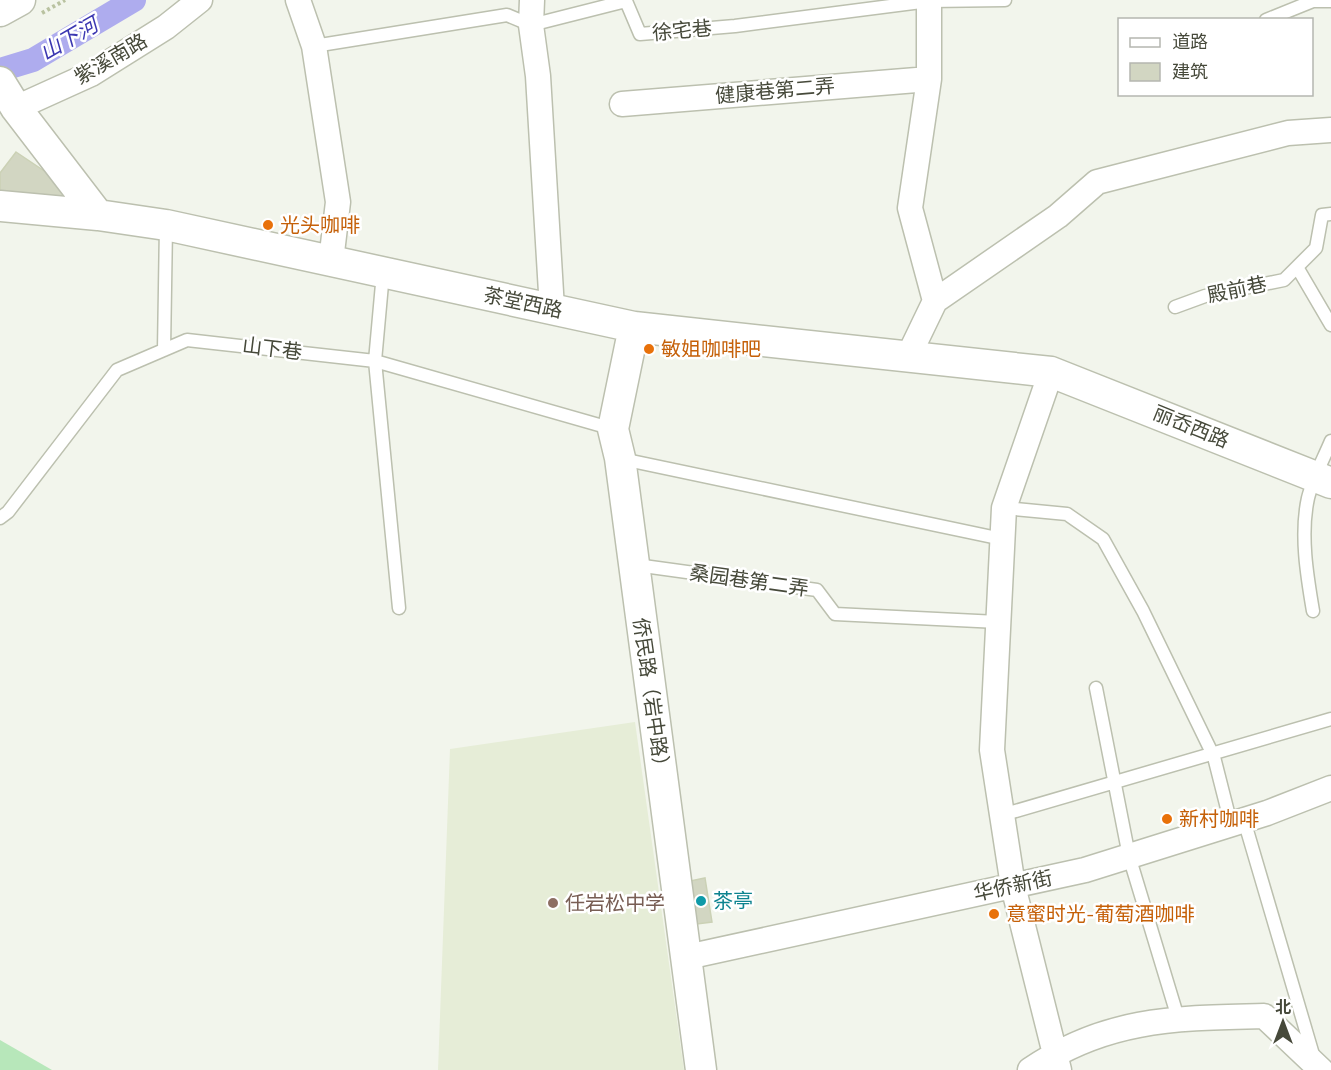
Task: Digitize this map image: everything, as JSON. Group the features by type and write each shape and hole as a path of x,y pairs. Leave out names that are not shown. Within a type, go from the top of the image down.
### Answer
{"street":[{"path":"0,11 20,0"},
{"name":"紫溪南路","path":"8,101 91,74 166,27 200,0"},
{"path":"298,0 314,46 338,202 331,261"},
{"path":"532,0 531,25 538,75 552,309"},
{"path":"929,0 929,79 909,208 934,301"},
{"name":"健康巷第二弄","path":"622,104 929,79"},
{"path":"8,101 98,214"},
{"path":"908,357 934,301 1058,216 1096,182 1288,133 1331,130"},
{"name":"茶堂西路","path":"0,206 98,214 166,225 634,327 1051,372"},
{"name":"侨民路（岩中路）","path":"634,327 613,429 620,458 632,564 701,1070"},
{"path":"1051,372 1004,508 992,750 1013,886 1057,1061"},
{"name":"丽岙西路","path":"1051,372 1323,480"},
{"name":"华侨新街","path":"687,957 1084,870 1238,822 1331,789"},
{"path":"1030,1070 1057,1061 1134,1024 1178,1018 1264,1016 1318,1067"}],"lane":[{"name":"徐宅巷","path":"531,25 626,1 640,34 735,26 929,0 1005,0"},
{"path":"1271,18 1313,1 1331,1"},
{"path":"314,46 507,15 531,25"},
{"name":"殿前巷","path":"1175,307 1205,296 1284,280 1316,248 1322,215 1331,214"},
{"path":"164,350 166,225"},
{"path":"1297,267 1331,325"},
{"path":"383,272 375,361 399,608"},
{"name":"山下巷","path":"0,518 8,512 117,370 187,340 375,361 613,429"},
{"path":"1313,611 1306,576 1305,539 1308,500 1323,480 1331,441"},
{"path":"620,458 1002,539"},
{"path":"1004,508 1067,514 1103,539 1143,611 1212,754 1238,822 1318,1067"},
{"name":"桑园巷第二弄","path":"632,564 817,590 835,614 998,622"},
{"path":"1096,688 1130,856 1178,1018"},
{"path":"1002,815 1331,719"}],"shaded area":[{"name":"任岩松中学","path":"635,722 684,1070 438,1070 450,749"}],"green space":[{"path":"0,1040 52,1070 0,1070"}],"building":[{"path":"16,152 65,185 66,200 0,195 0,173"},
{"name":"茶亭","path":"705,878 712,922 697,924 690,881"}],"waterway":[{"name":"山下河","path":"0,70 33,60 134,0"}],"place":[{"name":"光头咖啡","path":"268,225"},
{"name":"敏姐咖啡吧","path":"649,349"},
{"name":"新村咖啡","path":"1167,819"},
{"name":"茶亭","path":"701,901"},
{"name":"任岩松中学","path":"553,903"},
{"name":"意蜜时光-葡萄酒咖啡","path":"994,914"}]}
